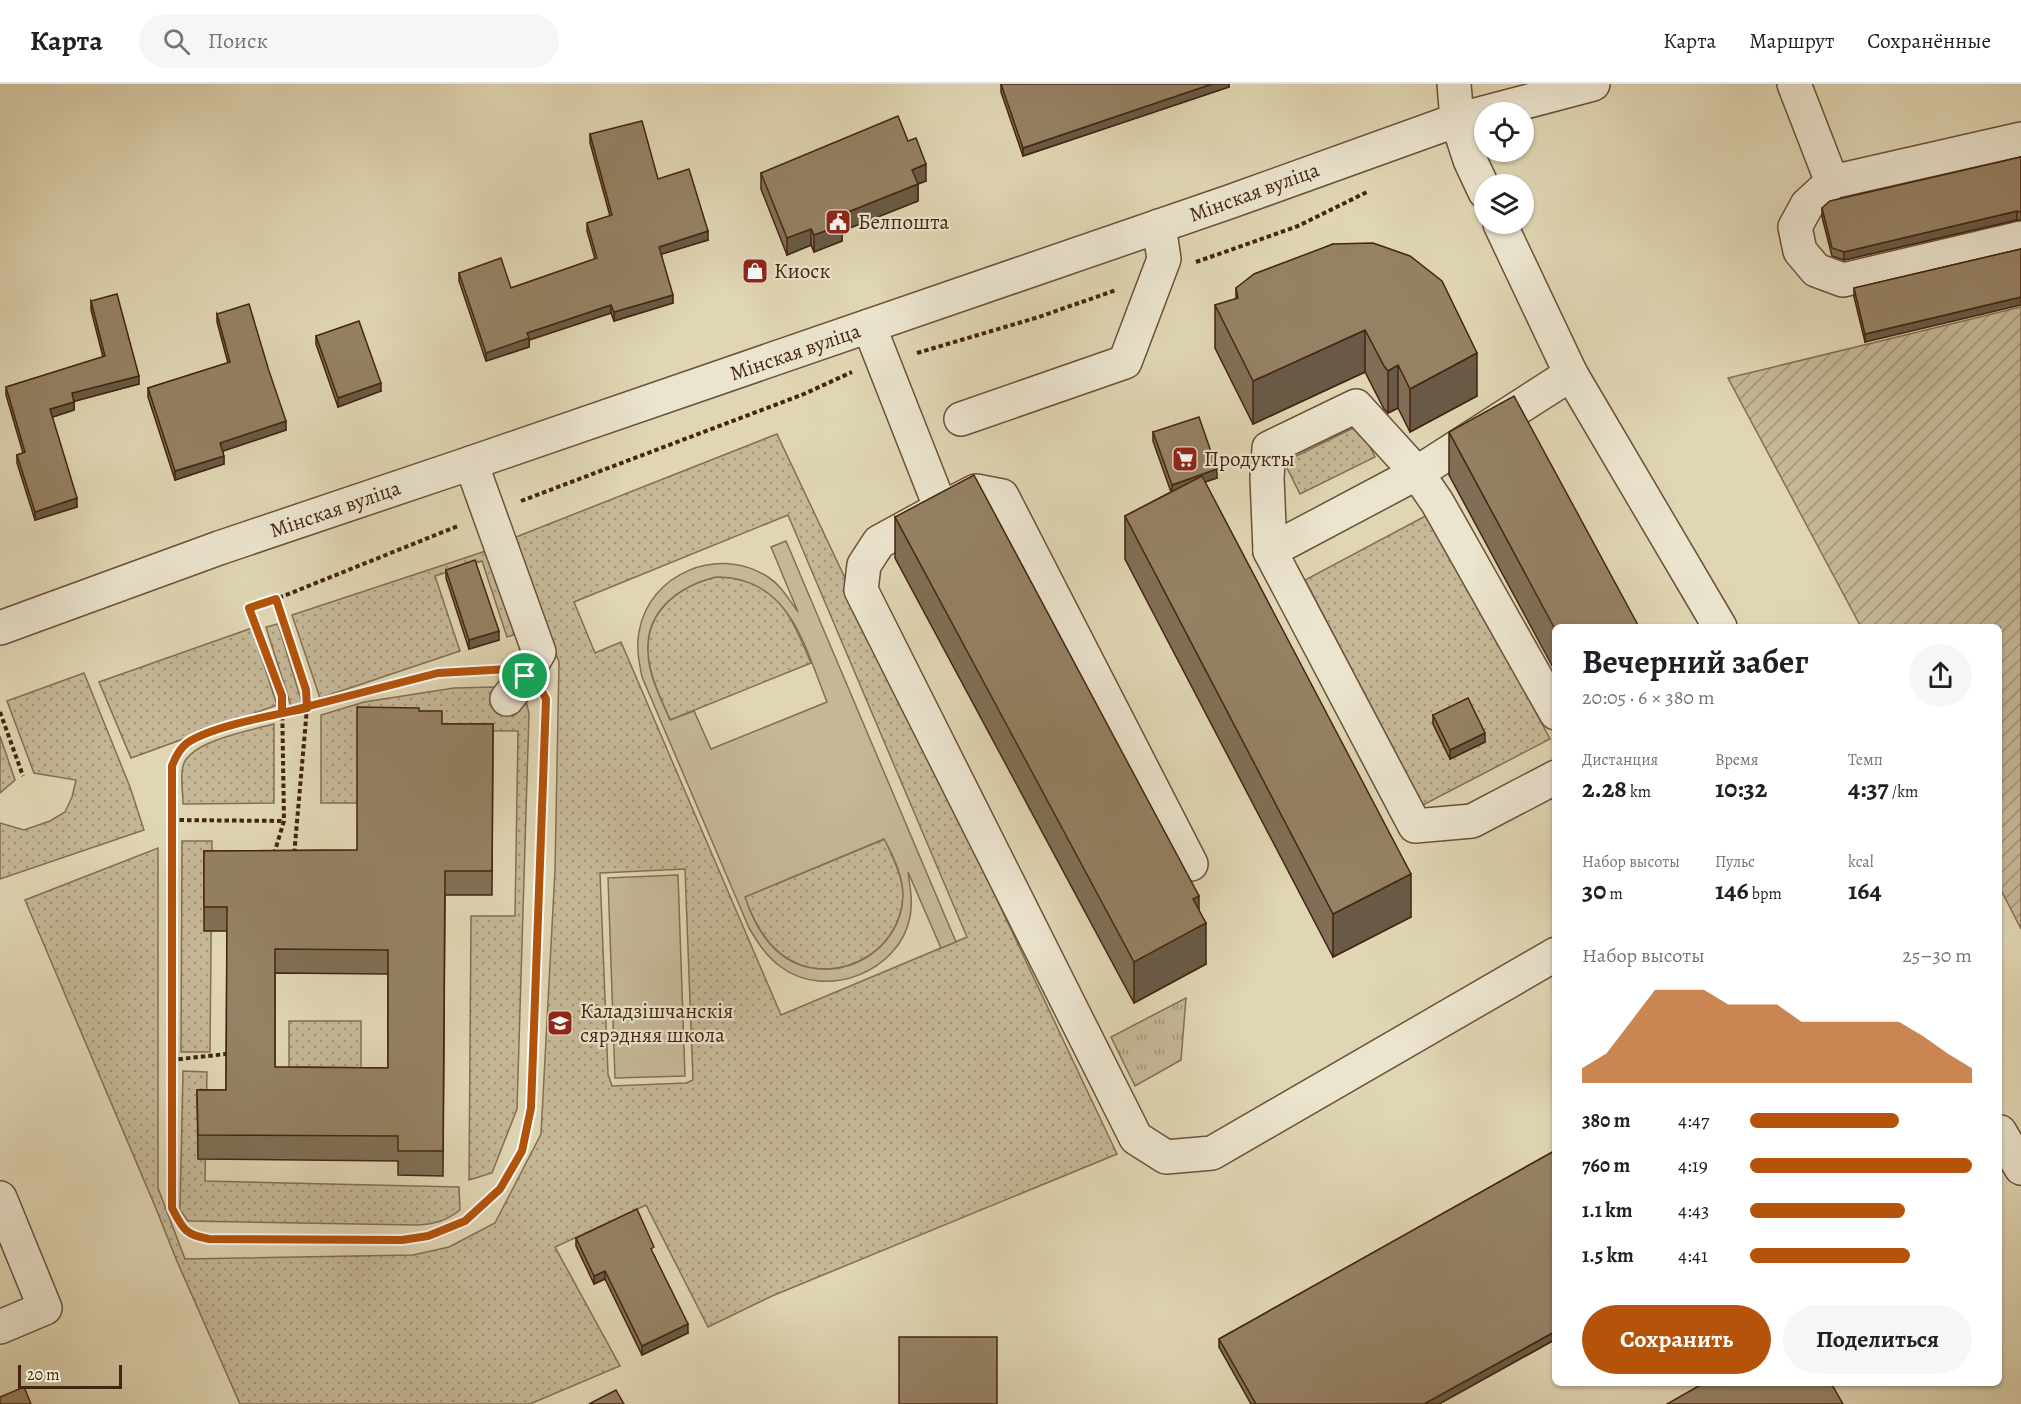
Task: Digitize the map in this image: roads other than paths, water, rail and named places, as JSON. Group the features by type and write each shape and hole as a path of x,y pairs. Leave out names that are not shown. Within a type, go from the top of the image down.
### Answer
{"street":[{"path":"1454,84 1457,120 1477,174"},
{"name":"Мінская вуліца","path":"0,628 219,548 1159,226 1457,120 1593,84"},
{"path":"1794,84 1832,182"},
{"path":"2021,139 1832,182 1807,206 1795,227 1800,251 1816,270 1843,280 2021,238"},
{"path":"961,419 1125,362 1164,259 1159,226"},
{"path":"1505,234 1571,374 1718,624"},
{"path":"869,326 941,508"},
{"path":"1270,551 1417,473 1571,374"},
{"path":"1552,706 1437,502 1417,473 1356,406 1269,448 1267,478 1270,551 1414,826 1472,821 1552,779"},
{"path":"471,463 539,652 516,688"},
{"path":"1191,864 1002,496 976,491 879,542 864,565 861,590 1136,1138 1166,1157 1212,1153 1552,956"},
{"path":"2002,1135 2021,1168"},
{"path":"0,1198 45,1308 0,1327"}],"place":[{"name":"Белпошта","path":"838,222"},
{"name":"Киоск","path":"755,271"},
{"name":"Продукты","path":"1185,459"},
{"name":"Каладзішчанскія сярэдняя школа","path":"560,1023"}]}
